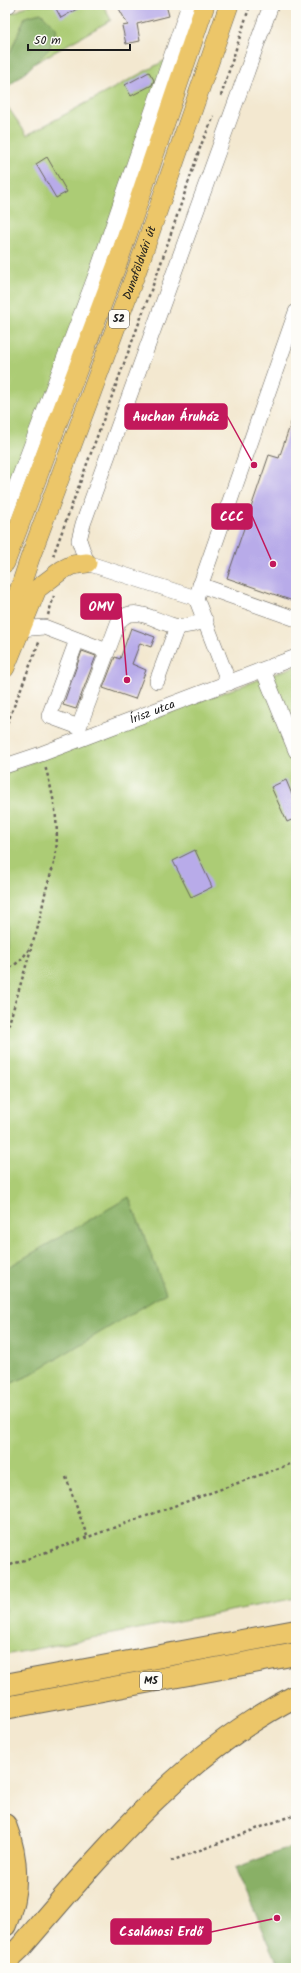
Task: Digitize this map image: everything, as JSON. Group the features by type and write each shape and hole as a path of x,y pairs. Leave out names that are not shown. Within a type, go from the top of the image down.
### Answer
{"highway":[{"name":"M5","path":"5,1685 296,1631"},
{"name":"M5","path":"5,1708 296,1654"},
{"path":"5,1962 20,1948 131,1822 179,1775 223,1740 258,1717 296,1696"},
{"path":"5,1825 12,1845 16,1886 5,1925"}],"main road":[{"name":"Dunaföldvári út","path":"5,563 118,259 205,5"},
{"name":"Dunaföldvári út","path":"12,631 30,558 137,270 229,5"},
{"path":"5,668 12,631 37,589 62,570 72,565 87,563"}],"street":[{"path":"5,7 9,5"},
{"path":"5,515 97,272 189,5"},
{"path":"270,8 83,524 80,540 87,563 295,618"},
{"path":"229,683 206,621 198,592 296,312"},
{"path":"77,640 49,716 79,727 107,651 122,616 128,613 136,613 176,627 206,621"},
{"path":"12,631 44,627 107,651"},
{"path":"157,681 176,627"},
{"name":"Írisz utca","path":"6,765 41,754 296,657"},
{"path":"263,670 296,751"}],"path":[{"path":"5,1037 37,933 47,886 54,862 57,837 50,783 41,754"},
{"path":"5,971 14,966 32,947"},
{"path":"5,1567 87,1536 229,1487 296,1462"},
{"path":"66,1477 87,1536"},
{"path":"171,1861 296,1814"}],"green space":[{"path":"5,5 13,5 14,13 28,5 103,5 111,20 5,80"},
{"path":"41,13 57,29 49,49 27,71 5,89 5,58 10,53 25,17"},
{"path":"177,54 5,545 5,103 27,135"},
{"path":"296,666 296,1598 5,1655 5,772"},
{"path":"129,1197 166,1293 26,1377 5,1386 5,1269"},
{"path":"296,1845 296,1968 280,1968 235,1868"}],"building":[{"path":"54,5 84,5 61,18"},
{"path":"117,5 166,5 169,16 137,24 140,41 126,44 122,26 128,25"},
{"path":"149,72 154,80 152,85 131,96 125,85"},
{"path":"47,157 67,192 56,198 36,164"},
{"path":"294,414 296,414 296,602 227,578 269,455 279,458"},
{"path":"131,628 155,637 151,647 140,643 132,664 146,670 135,699 103,688 115,657 120,659"},
{"path":"82,651 96,656 76,709 63,705"},
{"path":"286,780 296,804 296,818 287,822 271,787"},
{"path":"195,850 212,887 191,897 173,861"}],"place":[{"name":"Auchan Áruház","path":"254,465"},
{"name":"CCC","path":"273,564"},
{"name":"OMV","path":"127,680"},
{"name":"Csalánosi Erdő","path":"277,1918"}]}
